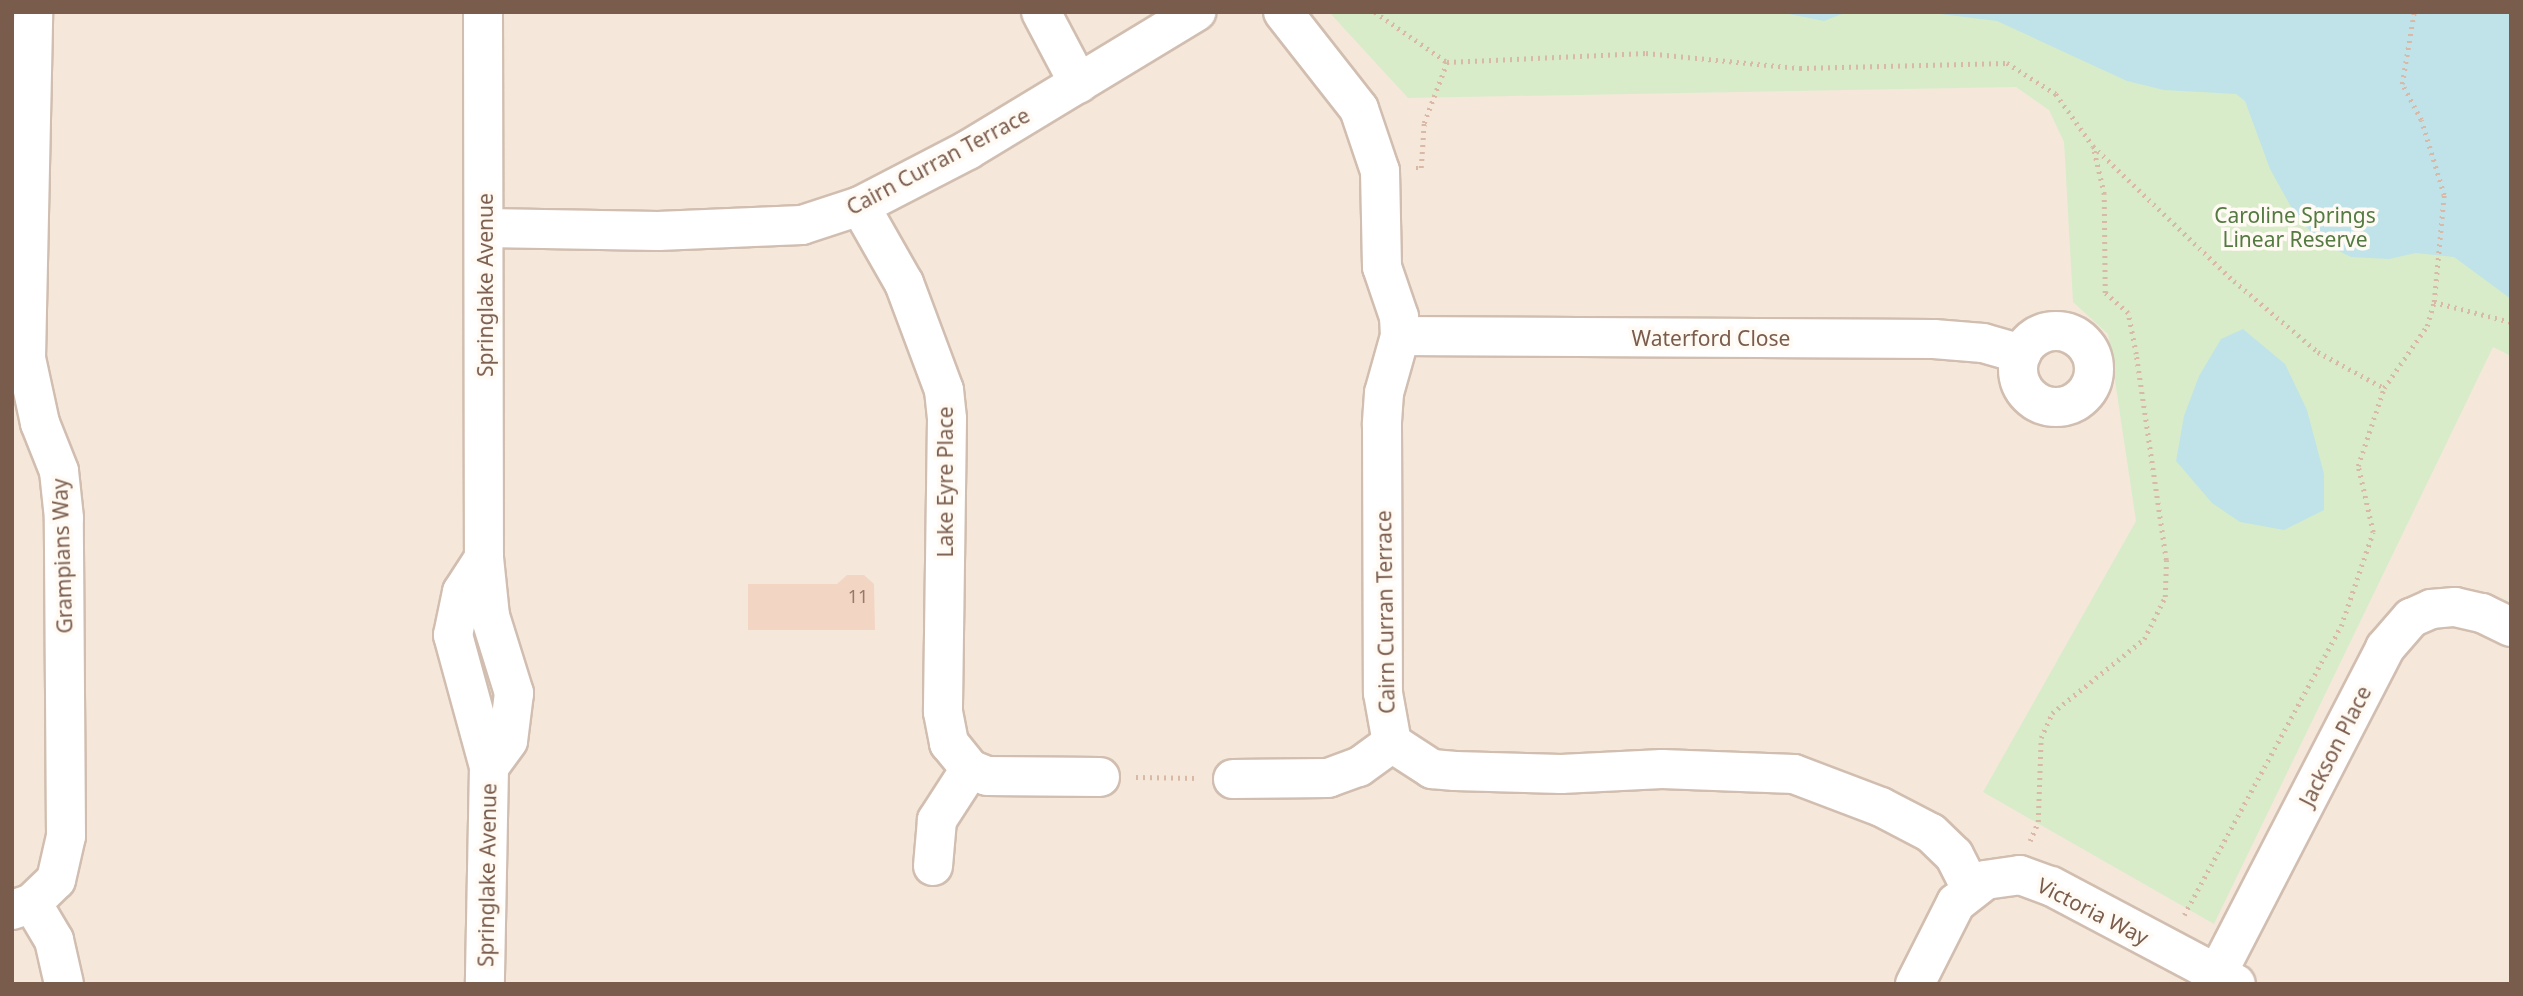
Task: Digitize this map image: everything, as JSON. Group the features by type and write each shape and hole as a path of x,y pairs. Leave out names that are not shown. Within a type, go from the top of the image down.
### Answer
{"street":[{"name":"Grampians Way","path":"22,906 56,880 66,836 64,518 60,471 40,423 26,358 22,60 33,12"},
{"name":"Springlake Avenue","path":"484,12 484,558 490,616 514,693 508,741 489,767 485,984"},
{"path":"1041,12 1079,84"},
{"name":"Cairn Curran Terrace","path":"486,228 747,229 802,225 860,206 1079,84 1196,12"},
{"name":"Cairn Curran Terrace","path":"1283,12 1359,109 1380,171 1382,267 1399,317 1400,336 1384,393 1382,425 1383,693 1392,743 1432,769 1455,771 1561,774 1662,769 1794,774 1881,807 1931,833 1954,855 1971,888"},
{"name":"Lake Eyre Place","path":"860,206 904,283 944,390 947,419 943,712 949,743 970,769"},
{"name":"Waterford Close","path":"1400,336 1934,339 1983,343 2021,354"},
{"name":"Jackson Place","path":"2227,979 2385,648 2411,618 2431,609 2455,607 2482,613 2511,627"},
{"path":"1233,779 1328,778 1359,767 1392,743"},
{"path":"933,866 937,820 970,769 1001,779 1100,777"},
{"name":"Victoria Way","path":"1971,888 1999,876 2020,875 2051,886 2179,957 2227,979"},
{"path":"1915,984 1956,903 1971,888"},
{"path":"22,906 54,940 64,984"}],"path":[{"path":"1375,12 1447,62 1646,53 1800,68 2007,62 2056,94 2093,146 2192,244 2284,324 2318,352 2384,388"},
{"path":"2179,957 2180,921 2341,626 2373,531 2358,466 2384,388 2427,326 2434,302 2444,195 2421,120 2402,84 2414,12"},
{"path":"1380,171 1421,168 1423,123 1447,62"},
{"path":"2028,845 2038,822 2041,738 2052,713 2144,639 2165,597 2166,559 2132,333 2128,313 2105,293 2104,194 2093,146"},
{"path":"2434,302 2511,322"},
{"path":"1100,777 1233,779"}],"shaded area":[{"path":"12,12 2511,12 2511,984 12,984"}],"green space":[{"name":"Caroline Springs Linear Reserve","path":"1329,12 2511,12 2511,356 2493,347 2214,924 1983,792 2136,521 2108,334 2073,302 2064,142 2049,110 2016,87 1408,98"}],"water":[{"path":"1706,12 1847,12 1824,21 1784,13"},
{"path":"1924,12 2511,12 2511,299 2454,257 2416,253 2389,259 2351,257 2319,241 2295,214 2270,169 2245,101 2236,94 2164,90 2127,81 1997,21"},
{"path":"2243,329 2285,364 2307,410 2324,474 2324,510 2284,530 2240,522 2212,503 2176,461 2184,416 2199,376 2221,339"}],"building":[{"path":"847,575 864,575 874,584 875,630 748,630 748,584 837,584"}]}
